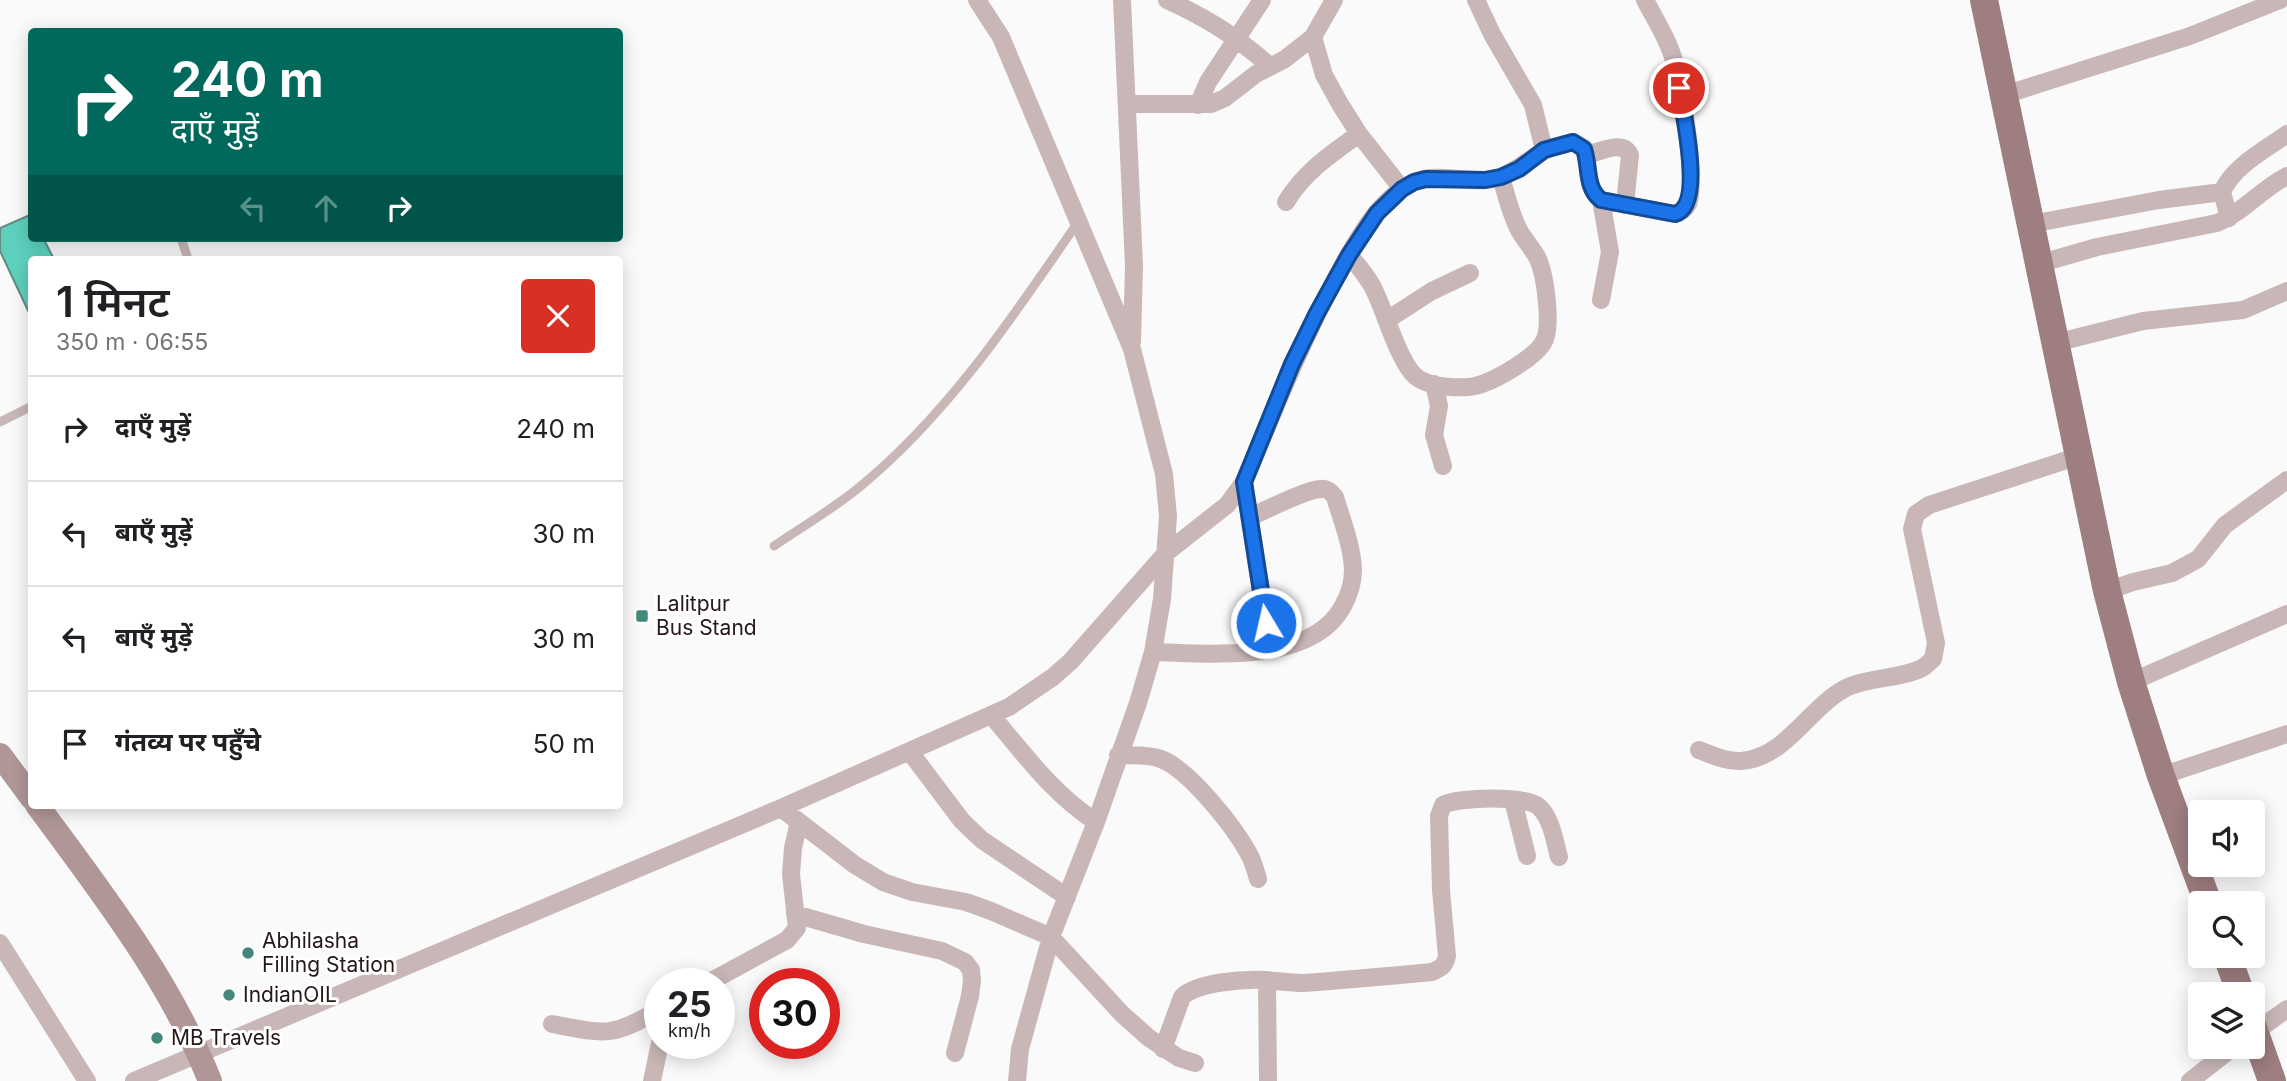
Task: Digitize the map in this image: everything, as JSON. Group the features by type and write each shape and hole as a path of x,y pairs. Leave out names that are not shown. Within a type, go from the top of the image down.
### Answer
{"main road":[{"path":"1984,0 2107,591 2131,682 2161,776 2204,891"},
{"path":"2261,1059 2272,1081"}],"street":[{"path":"1122,0 1134,266 1132,349"},
{"path":"1167,0 1238,38 1270,66"},
{"path":"1198,105 1208,82 1262,0"},
{"path":"1127,104 1198,105 1211,104 1225,98 1270,66 1285,59 1313,37 1334,0"},
{"path":"1476,0 1492,34 1533,105 1544,150"},
{"path":"135,1081 992,716 1053,677 1071,661 1166,553 1227,505 1244,482 1292,364 1317,313 1349,255 1377,213 1402,189 1426,179 1485,180 1501,177 1519,169 1544,150 1573,142 1584,149 1591,188 1594,195 1601,200 1675,214 1682,212 1690,195 1690,162 1675,65 1668,44 1645,0"},
{"path":"2004,95 2190,36 2280,0"},
{"path":"985,2 1132,349 1164,474 1168,516 1162,599 1153,652 1138,704 1096,822 1051,937 1020,1049 1017,1081"},
{"path":"1313,37 1324,75 1359,134 1402,189"},
{"path":"1286,202 1307,174 1359,134"},
{"path":"2229,218 2222,192 2225,184 2234,174 2287,134"},
{"path":"1586,155 1616,147 1628,150 1630,155 1625,205"},
{"path":"2039,264 2097,247 2217,223 2229,218 2260,192 2287,176"},
{"path":"1349,255 1367,276 1407,366 1416,377 1434,384 1459,388 1478,386 1495,379 1538,349 1545,341 1548,330 1543,280 1538,261 1517,226 1501,177"},
{"path":"2031,224 2159,200 2222,192"},
{"path":"1601,200 1611,252 1601,300"},
{"path":"1387,320 1432,291 1470,274"},
{"path":"2055,343 2154,319 2243,310 2287,291"},
{"path":"1434,384 1438,415 1434,435 1443,466"},
{"path":"1699,750 1739,761 1767,754 1829,699 1846,688 1860,682 1919,669 1933,659 1936,643 1912,529 1916,514 1929,505 2079,456"},
{"path":"2107,591 2172,573 2198,559 2225,525 2287,480"},
{"path":"1244,482 1270,649"},
{"path":"1153,652 1235,652 1293,645 1321,631 1339,612 1350,592 1353,572 1349,544 1331,491 1321,488 1250,517"},
{"path":"2131,682 2287,614"},
{"path":"992,716 1060,794 1078,811 1096,822"},
{"path":"2161,776 2287,734"},
{"path":"910,752 972,831 1067,897"},
{"path":"0,755 28,793"},
{"path":"1118,755 1158,758 1189,777 1236,833 1251,858 1258,878"},
{"path":"1163,1049 1179,1003 1187,993 1199,988 1240,981 1300,983 1344,980 1432,972 1441,968 1446,963 1447,956 1439,845 1440,810 1443,805 1457,800 1524,800 1538,805 1548,822 1559,857"},
{"path":"1513,800 1527,856"},
{"path":"781,808 883,883 912,892 966,902 1051,937 1122,1014 1163,1049 1179,1058 1195,1062"},
{"path":"40,809 149,964 199,1053 210,1081"},
{"path":"735,968 787,940 797,928 791,874 799,822"},
{"path":"795,914 864,934 942,951 965,962 971,970 972,981 955,1053"},
{"path":"0,943 87,1081"},
{"path":"1267,980 1268,1081"},
{"path":"2265,1023 2287,1009"},
{"path":"552,1024 603,1033 618,1031 644,1017"},
{"path":"652,1081 657,1059"},
{"path":"2190,1081 2218,1059"}],"lane":[{"path":"774,546 861,486 940,408 990,349 1079,220"},
{"path":"0,422 28,408"}],"building":[{"path":"28,216 28,242 45,242 52,256 28,256 28,310 0,251 0,228"}],"place":[{"name":"Lalitpur Bus Stand","path":"642,616"},
{"name":"Abhilasha Filling Station","path":"248,953"},
{"name":"IndianOIL","path":"229,995"},
{"name":"MB Travels","path":"157,1038"}],"route":[{"path":"1266,623 1244,482 1292,364 1317,313 1349,255 1377,213 1402,189 1414,182 1426,179 1485,180 1501,177 1519,169 1544,150 1573,142 1584,149 1591,188 1594,195 1601,200 1675,214 1682,212 1690,195 1690,162 1679,88"}]}
